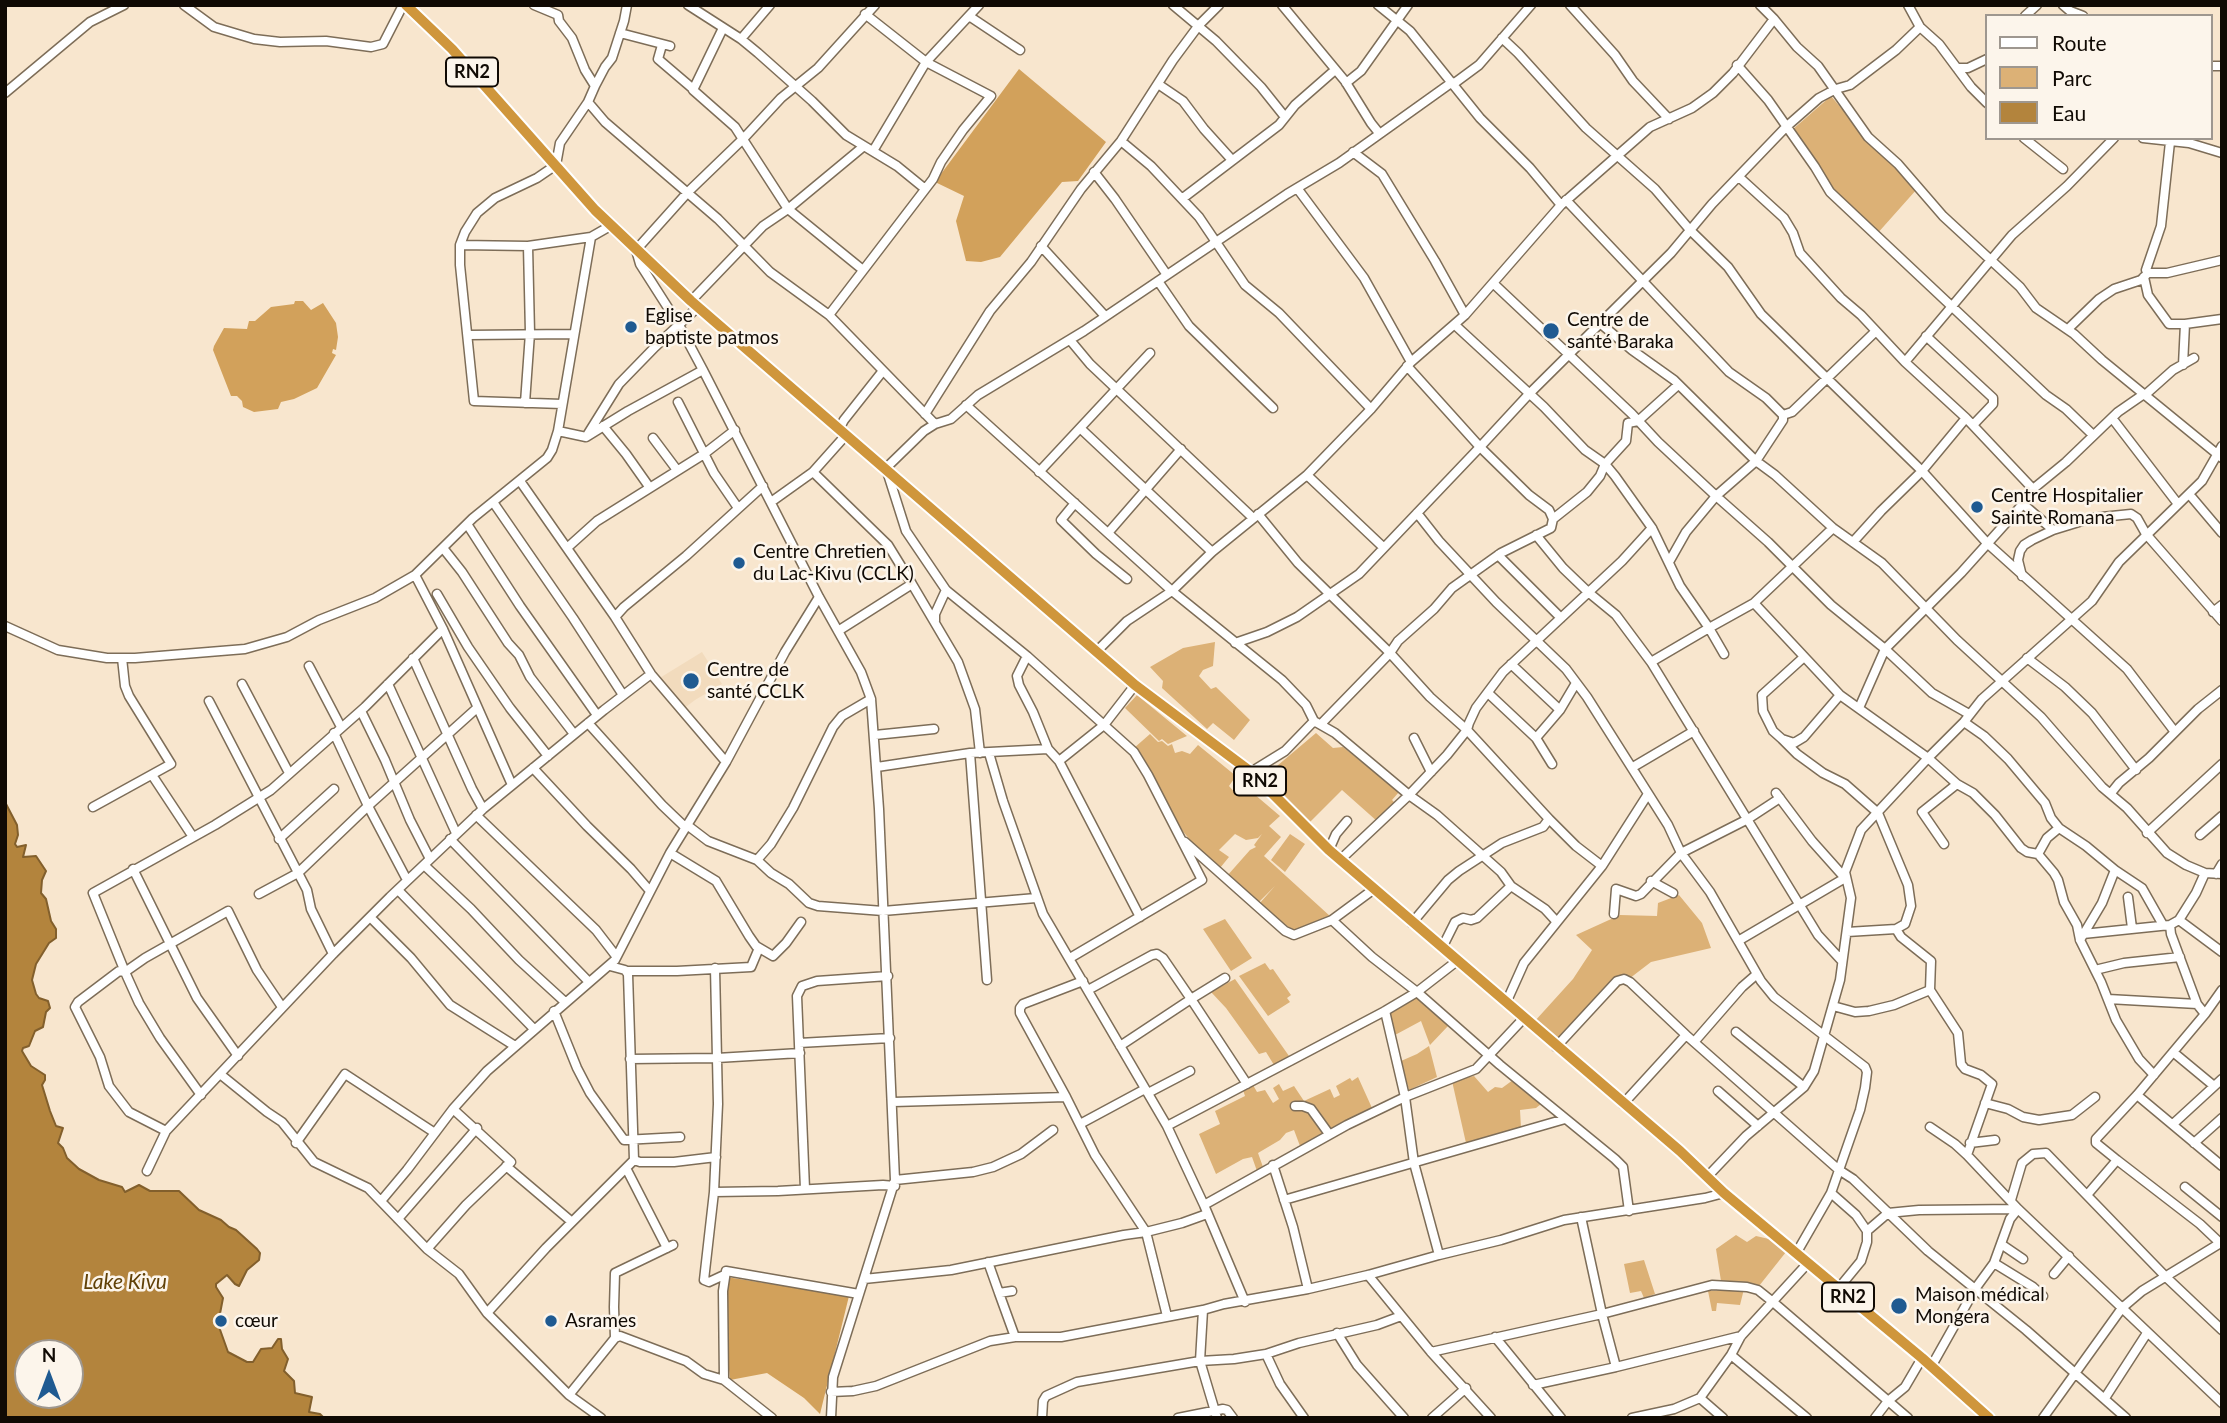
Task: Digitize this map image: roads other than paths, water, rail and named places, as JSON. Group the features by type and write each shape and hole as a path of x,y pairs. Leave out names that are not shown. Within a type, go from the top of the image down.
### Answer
{"highway":[{"name":"RN2","path":"404,5 452,49 611,226 695,304 1135,685 1251,772 1340,860 1708,1176 1724,1193 1923,1358 1989,1418"}],"street":[{"path":"5,93 90,22 124,5"},
{"path":"184,5 214,27 254,38 280,42 326,41 372,47 383,44 404,5"},
{"path":"534,5 558,15 559,21 572,38 585,70 596,86"},
{"path":"562,404 474,401 460,245 479,210 556,165 560,143 588,102 612,58 627,5"},
{"path":"741,39 770,5"},
{"path":"831,1418 833,1377 895,1183 888,976 872,699 703,370 679,325 640,264 636,250 766,112 818,68 875,5"},
{"path":"873,151 926,62 979,5"},
{"path":"1173,5 1199,25 1261,87 1285,117"},
{"path":"925,414 990,311 1094,172 1121,141 1199,25 1219,5"},
{"path":"1282,5 1346,83 1379,133"},
{"path":"1378,5 1410,31 1480,118 1729,372 1763,395 1783,415"},
{"path":"1346,83 1361,71 1408,5"},
{"path":"1202,880 1134,752 1027,656 946,590 906,531 886,468 924,430 951,419 978,395 1070,340 1456,82 1479,65 1531,5"},
{"path":"1570,5 1615,55 1633,81 1669,119"},
{"path":"1760,5 1797,47 1818,66 1868,137 1898,164 1943,216 2020,287 2041,312 2068,329 2144,394 2220,453 2208,473 2189,494 2111,571 2092,601 2002,680 1858,835 1845,878"},
{"path":"1908,5 1920,27 1939,44 1986,102"},
{"path":"2063,5 2078,14"},
{"path":"693,7 741,39 812,101 846,135 900,169 924,188"},
{"path":"829,314 924,188 963,130 991,96 926,62 865,14"},
{"path":"969,16 1020,50"},
{"path":"1097,651 1127,621 1172,591 1212,552 1307,475 1371,410 1409,364 1465,315 1564,203 1650,127 1692,108 1713,93 1733,73 1774,19"},
{"path":"1235,643 1287,622 1359,574 1530,394 1643,282 1786,127 1819,98 1850,85 1896,50 1920,27"},
{"path":"692,88 723,28"},
{"path":"620,33 666,46 658,59 732,124 744,138 788,209 863,270"},
{"path":"1502,38 1518,52 1586,128 1654,189 1690,230 1728,267 1761,314 1922,471 1987,543 2127,669 2175,732"},
{"path":"1957,68 1968,68 1986,59"},
{"path":"1737,65 1768,100 1830,192 2046,395 2066,409 2093,435"},
{"path":"1183,198 1279,125 1295,105 1335,70"},
{"path":"1158,84 1183,101 1232,160"},
{"path":"588,102 605,121 718,219 770,272 829,314 935,424"},
{"path":"2027,140 2063,169"},
{"path":"1905,362 2012,235 2067,186 2112,140"},
{"path":"2222,153 2200,145 2167,140 2161,226 2146,275 2148,295 2169,324 2222,319"},
{"path":"1121,141 1183,198 1217,242 1245,285 1279,313 1371,410"},
{"path":"586,437 619,384 679,325 744,245 763,226 788,209 863,146"},
{"path":"1353,152 1382,174 1465,315"},
{"path":"1094,172 1167,275"},
{"path":"1739,177 1784,219 1793,233 1800,253 1841,298 1966,418 2033,489"},
{"path":"1251,772 1285,751 1318,723 1443,597 1498,555 1551,528 1553,519 1549,510 1529,495 1480,447 1409,364 1364,278 1297,188"},
{"path":"460,245 528,246 591,237 611,226"},
{"path":"5,626 58,650 122,658 245,649 277,640 375,598 415,575 467,524 547,458 552,450 558,431 591,237"},
{"path":"526,403 530,333 528,246"},
{"path":"1041,246 1105,316"},
{"path":"2068,329 2099,299 2114,289 2146,275 2167,273 2222,260"},
{"path":"1158,281 1189,326 1273,408"},
{"path":"1493,284 1831,605 1885,649 1932,693 1969,714"},
{"path":"1601,324 1678,385 1756,461 1833,528 1882,563 1957,640 2041,717 2094,779 2127,808 2167,853 2205,873 2219,874 2222,864"},
{"path":"2183,365 2185,324"},
{"path":"1455,325 1530,394 1584,450 1605,464 1652,528 1690,603 1724,654"},
{"path":"1783,415 1792,412 1876,331"},
{"path":"468,335 573,334"},
{"path":"1926,336 1993,398 1993,404 1973,425"},
{"path":"1070,340 1116,389 1256,516 1298,563 1390,653 1430,697 1467,730 1549,820 1602,866"},
{"path":"1039,472 1150,353"},
{"path":"1859,708 1885,649 2024,504 2033,489 2112,418 2173,370 2194,358"},
{"path":"558,431 586,437 703,370"},
{"path":"771,502 813,472 842,432 844,420 882,372"},
{"path":"1553,519 1587,492 1600,476 1605,464 1626,441 1628,423 1638,421 1678,385"},
{"path":"678,402 713,474 738,508"},
{"path":"966,405 1172,591 1282,680 1306,705 1318,723 1369,759 1409,795 1437,815 1502,873 1511,886 1545,909 1556,921"},
{"path":"1669,562 1686,531 1716,496 1756,461 1783,420 1783,415"},
{"path":"1853,542 1922,471 1966,418"},
{"path":"2112,418 2178,504"},
{"path":"603,426 650,488"},
{"path":"1080,428 1212,552"},
{"path":"567,548 597,521 704,454 734,430"},
{"path":"653,438 677,470"},
{"path":"1108,533 1181,449"},
{"path":"813,472 888,545 958,662 975,709 985,753 1043,914 1167,1126 1245,1302"},
{"path":"1307,475 1383,547"},
{"path":"520,481 615,617 651,674 726,762"},
{"path":"615,617 763,486"},
{"path":"2189,494 2222,533"},
{"path":"493,502 623,695"},
{"path":"1075,503 1061,520 1126,579"},
{"path":"2024,504 2053,530"},
{"path":"1417,513 1439,541 1577,682 1633,767 1668,825 1681,853 1710,892 1757,974 1774,997 1862,1063 1867,1072 1860,1110 1839,1170 1830,1193 1797,1252"},
{"path":"2022,576 2018,560 2024,545 2053,530 2092,518 2126,514 2137,518 2146,534 2222,621"},
{"path":"467,524 520,606 597,715"},
{"path":"1340,860 1409,795 1460,740 1476,708 1511,664 1622,561 1652,528"},
{"path":"1651,662 1754,603 1833,528"},
{"path":"1536,535 1563,568 1616,615 1651,662 1818,935 1842,961"},
{"path":"443,548 519,655 530,677 574,734"},
{"path":"1498,555 1561,618"},
{"path":"415,575 443,629 512,785"},
{"path":"838,631 912,584"},
{"path":"935,621 935,614 946,590"},
{"path":"437,594 468,647 510,708 548,756"},
{"path":"381,1201 453,1109 487,1071 610,966 670,853 726,762 785,652 819,597"},
{"path":"1754,603 1840,695 1973,793 2021,848 2038,854 2058,880 2064,902 2077,925 2126,1038 2139,1059 2154,1075"},
{"path":"2213,611 2222,605"},
{"path":"201,1095 160,1038 139,1003 93,892 260,797 361,711 412,657 443,629"},
{"path":"1027,656 1017,681 1048,748 1059,761 1140,917"},
{"path":"412,657 480,812 596,930 616,956"},
{"path":"1804,657 1762,695 1768,722 1773,731 1797,754 1845,785 1878,813 1910,896 1909,916 1905,924 1896,929 1847,932"},
{"path":"93,807 169,766 170,761 129,696 125,687 122,658"},
{"path":"2027,658 2065,687 2092,713 2136,770"},
{"path":"1511,664 1560,710"},
{"path":"309,666 368,806 407,880"},
{"path":"147,1171 166,1130 407,880 480,812 651,674"},
{"path":"1536,738 1560,710 1577,682"},
{"path":"242,684 289,773"},
{"path":"387,684 422,757 453,836 589,982"},
{"path":"1059,761 1104,725 1135,685"},
{"path":"2111,793 2222,690"},
{"path":"1488,693 1536,738 1552,764"},
{"path":"1782,738 1794,743 1804,737 1840,695"},
{"path":"757,860 771,844 793,808 834,727 842,716 872,699"},
{"path":"209,701 307,890 311,909 333,954"},
{"path":"259,894 298,873 447,732 477,708"},
{"path":"361,711 427,862 519,960 565,1002"},
{"path":"1964,722 1984,736 2008,759 2045,803 2059,828 2142,888 2166,925 2197,1004 2205,1014"},
{"path":"588,723 662,805 686,826 708,841 757,860 813,905 883,911 1036,898"},
{"path":"875,735 934,729"},
{"path":"1633,767 1694,731"},
{"path":"1414,738 1431,772"},
{"path":"877,767 970,754 1048,748"},
{"path":"970,754 987,979"},
{"path":"2147,833 2222,764"},
{"path":"533,768 650,891"},
{"path":"152,775 193,836"},
{"path":"1944,844 1922,812 1957,783"},
{"path":"279,839 334,789"},
{"path":"1506,1003 1524,963 1602,866 1648,794"},
{"path":"1614,915 1616,889 1636,896 1641,894 1681,853 1748,819 1778,796 1812,841 1845,878 1851,892 1840,980 1815,1071 1804,1087 1758,1125 1708,1176"},
{"path":"2200,835 2222,816"},
{"path":"1412,923 1448,880 1502,843 1543,827 1549,820"},
{"path":"1329,850 1336,834 1347,821"},
{"path":"2038,854 2047,838 2059,828"},
{"path":"1180,838 1285,931 1294,935 1332,920 1374,889"},
{"path":"670,853 716,881 740,923 759,948 773,956 801,922"},
{"path":"133,869 201,1005 238,1056"},
{"path":"1070,958 1217,870"},
{"path":"2082,937 2102,904 2115,870"},
{"path":"2082,937 2166,925 2179,920 2205,873"},
{"path":"1738,941 1845,878"},
{"path":"1651,881 1674,893"},
{"path":"1442,948 1455,922 1463,918 1476,919 1511,886"},
{"path":"398,890 534,1029"},
{"path":"2128,897 2132,928"},
{"path":"166,1130 130,1112 109,1086 100,1057 75,1007 78,1002 119,971 125,972 228,911 257,970 282,1007"},
{"path":"370,917 411,958 450,1005 515,1046"},
{"path":"1332,920 1372,957 1623,1167 1629,1211"},
{"path":"2179,920 2218,949 2222,937"},
{"path":"1896,929 1901,937 1931,961 1930,990 1958,1033 1961,1063 1965,1069 1992,1084 1967,1155"},
{"path":"610,966 627,971 751,967 759,948"},
{"path":"1088,990 1157,954 1163,958 1247,1084"},
{"path":"2095,970 2124,963 2180,957"},
{"path":"1167,1126 1385,1011 1457,961"},
{"path":"715,968 716,1157 704,1280 709,1282 727,1271 859,1294"},
{"path":"488,1312 516,1279 634,1160 627,971"},
{"path":"1695,1041 1742,986 1757,974"},
{"path":"805,1189 797,996 802,986 817,981 888,976"},
{"path":"1120,1046 1225,978"},
{"path":"1556,1046 1618,981 1624,979 1630,982 1686,1035 1839,1170 1853,1179 1928,1251 2126,1418"},
{"path":"1083,981 1023,1004 1020,1009 1095,1155 1146,1232 1167,1316"},
{"path":"1833,1006 1855,1012 1869,1011 1894,1005 1930,990"},
{"path":"2222,990 2218,1003 2205,1014 2095,1141 2200,1224 2219,1244 2222,1256"},
{"path":"2108,999 2197,1004"},
{"path":"1385,1011 1405,1097 1414,1163 1439,1255"},
{"path":"554,1012 590,1093 624,1140 680,1138"},
{"path":"1204,1205 1329,1134 1405,1097 1476,1069 1523,1019"},
{"path":"1736,1032 1804,1087"},
{"path":"1623,1104 1686,1035"},
{"path":"799,1043 890,1038"},
{"path":"2173,1052 2214,1086"},
{"path":"630,1059 800,1053"},
{"path":"1080,1124 1190,1071"},
{"path":"220,1074 282,1122 296,1144 314,1162 360,1183 381,1201 427,1249 460,1274 488,1312 569,1395 601,1418"},
{"path":"296,1144 345,1074 435,1133"},
{"path":"2173,1124 2222,1079"},
{"path":"1718,1091 1758,1125"},
{"path":"2137,1095 2222,1166"},
{"path":"893,1102 1066,1097"},
{"path":"1985,1103 2039,1120 2072,1115 2095,1097"},
{"path":"1296,1106 1311,1109 1329,1134"},
{"path":"427,1249 466,1205 511,1162 477,1128 453,1109"},
{"path":"2194,1143 2222,1118"},
{"path":"1284,1200 1565,1119"},
{"path":"1930,1127 1967,1155 2018,1209 2222,1403"},
{"path":"398,1219 477,1128"},
{"path":"714,1192 883,1185 973,1172 993,1167 1021,1154 1053,1130"},
{"path":"1970,1143 1995,1140"},
{"path":"2011,1200 2022,1163 2032,1154 2046,1153 2166,1277 2222,1330"},
{"path":"634,1160 674,1162 716,1157"},
{"path":"2087,1195 2117,1160"},
{"path":"1273,1165 1308,1289"},
{"path":"506,1166 572,1222"},
{"path":"615,1338 615,1273 670,1246 626,1168"},
{"path":"2185,1187 2222,1217"},
{"path":"831,1392 876,1386 990,1341 1015,1337 1061,1337 1245,1302 1368,1275 1502,1240 1553,1223 1724,1193"},
{"path":"1830,1193 1852,1210 1867,1231 1867,1242 1861,1261 1838,1289"},
{"path":"1867,1231 1888,1213 2018,1209"},
{"path":"1931,1367 1975,1289 1994,1263 2010,1219 2018,1209"},
{"path":"864,1279 988,1262 1146,1232 1207,1214"},
{"path":"1581,1217 1616,1367"},
{"path":"2001,1244 2023,1259"},
{"path":"2043,1418 2122,1308 2142,1291 2219,1244"},
{"path":"2054,1274 2069,1256"},
{"path":"988,1262 1015,1337"},
{"path":"1632,1418 1674,1409 1700,1398 1731,1355 1741,1335 1808,1263"},
{"path":"1994,1263 2043,1296"},
{"path":"724,1275 724,1380"},
{"path":"1368,1275 1431,1352 1491,1418"},
{"path":"1431,1352 1724,1284 1758,1290 1908,1418"},
{"path":"999,1293 1012,1291"},
{"path":"1203,1310 1200,1361 1217,1414"},
{"path":"1039,1417 1046,1396 1077,1382 1200,1361 1266,1354 1337,1333 1377,1325 1401,1316"},
{"path":"1337,1333 1357,1365 1404,1418"},
{"path":"2105,1398 2147,1334"},
{"path":"1533,1385 1741,1335"},
{"path":"569,1395 615,1338 621,1336 687,1361 704,1374 724,1380 772,1418"},
{"path":"1494,1337 1561,1418"},
{"path":"1266,1354 1280,1384 1304,1418"},
{"path":"1731,1355 1807,1418"},
{"path":"1875,1418 1888,1401 1905,1387 1923,1358"},
{"path":"1432,1418 1466,1388"},
{"path":"1700,1398 1723,1418"},
{"path":"1178,1418 1217,1414 1225,1409 1233,1418"}],"water":[{"name":"Lake Kivu","path":"5,802 17,825 15,844 17,847 26,845 23,857 36,856 46,871 41,893 46,899 51,921 56,929 56,938 49,943 36,964 32,980 36,994 48,1001 50,1008 46,1012 43,1027 35,1031 29,1046 22,1051 31,1066 45,1075 42,1085 50,1111 56,1126 63,1128 58,1143 67,1158 79,1169 99,1180 122,1187 125,1192 139,1185 150,1191 179,1191 199,1210 236,1230 257,1249 260,1253 259,1260 247,1270 239,1286 227,1275 216,1284 223,1298 218,1324 228,1352 247,1362 253,1362 261,1349 272,1348 278,1339 281,1339 282,1349 288,1359 284,1371 294,1381 295,1393 312,1397 309,1412 320,1414 324,1418 5,1418"}],"place":[{"name":"Eglise baptiste patmos","path":"631,327"},
{"name":"Centre de santé Baraka","path":"1551,331"},
{"name":"Centre Hospitalier Sainte Romana","path":"1977,507"},
{"name":"Centre Chretien du Lac-Kivu (CCLK)","path":"739,563"},
{"name":"Centre de santé CCLK","path":"691,681"},
{"name":"Maison médical Mongera","path":"1899,1306"},
{"name":"cœur","path":"221,1321"},
{"name":"Asrames","path":"551,1321"}]}
